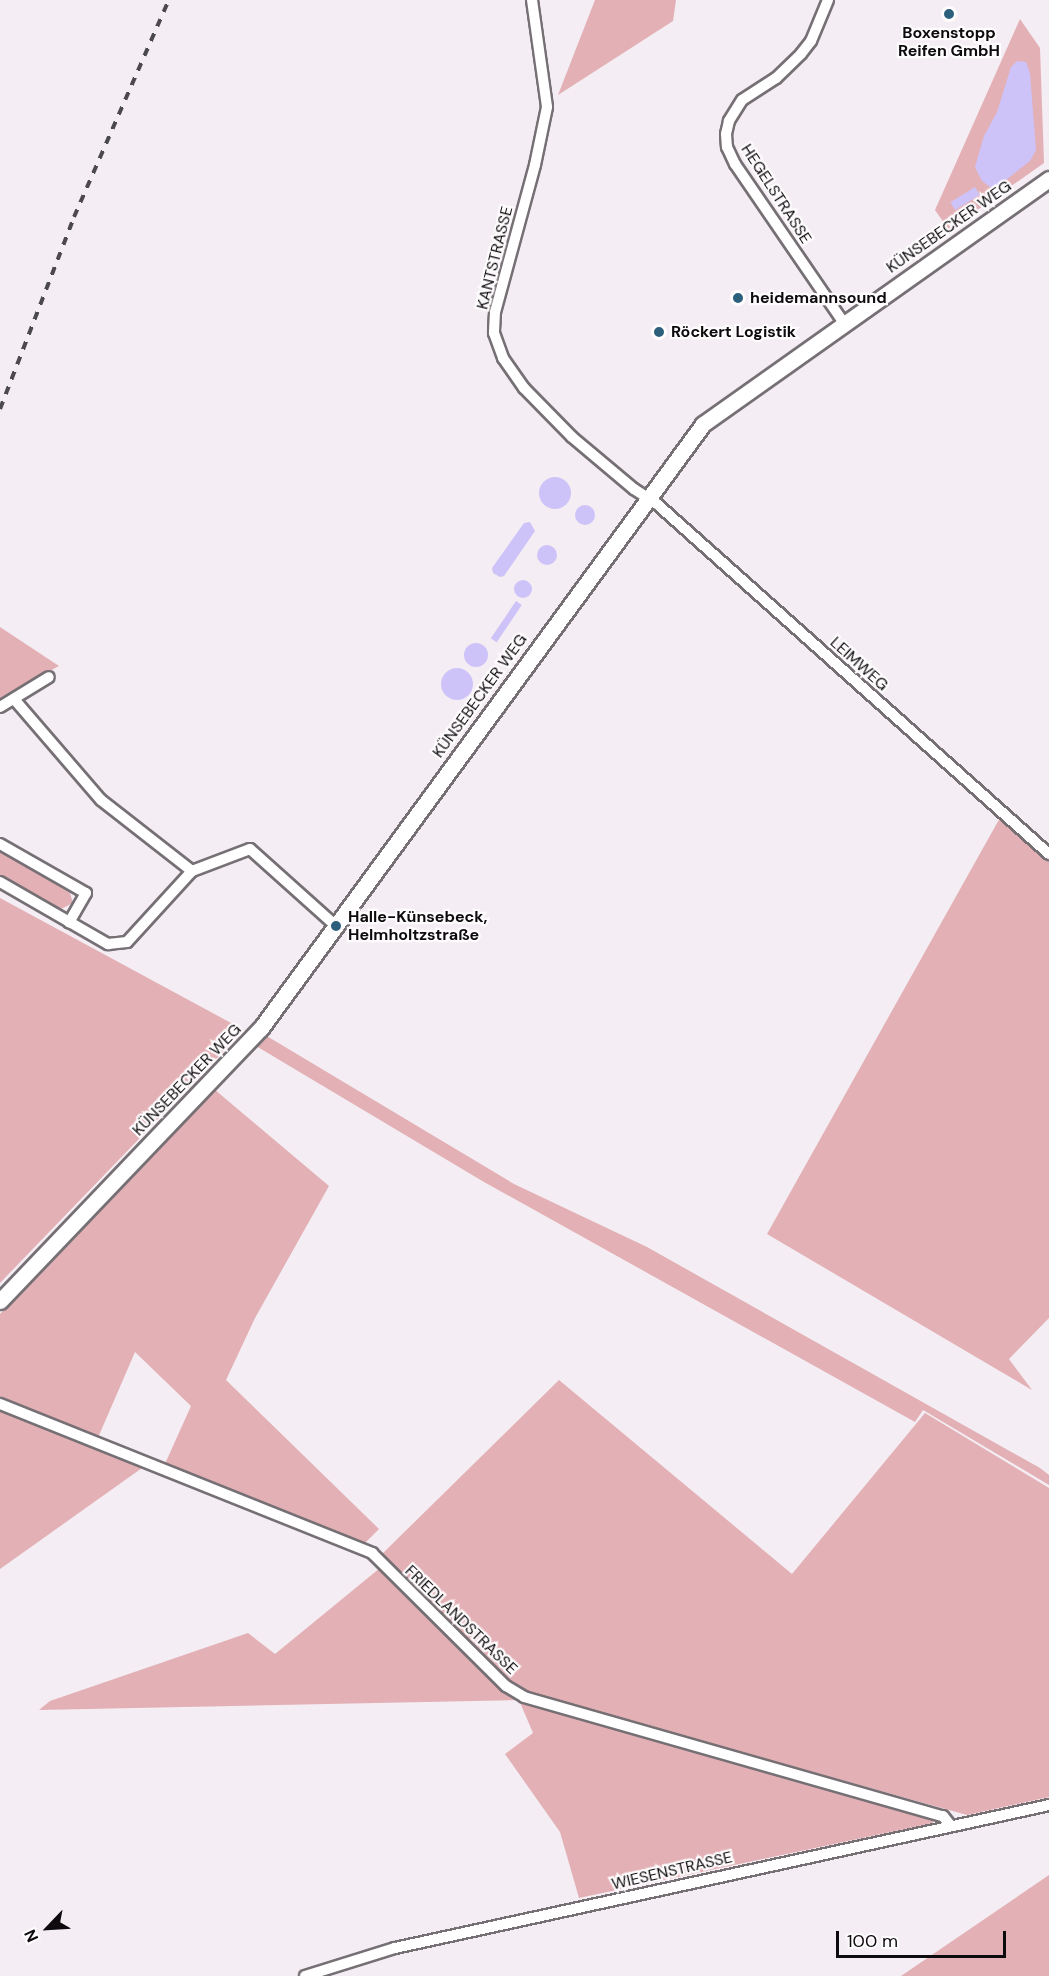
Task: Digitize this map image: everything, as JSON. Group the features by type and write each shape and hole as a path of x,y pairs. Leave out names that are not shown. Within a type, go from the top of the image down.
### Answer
{"street":[{"name":"KANTSTRASSE","path":"532,0 548,107 535,165 495,312 494,333 497,346 524,388 572,437 648,497"},
{"name":"HEGELSTRASSE","path":"828,0 811,41 801,54 735,109 729,121 727,147 735,164 844,323"},
{"name":"KÜNSEBECKER WEG","path":"0,1301 261,1028 703,424 1049,179"},
{"name":"LEIMWEG","path":"648,497 1049,854"},
{"path":"0,707 49,677"},
{"path":"14,699 101,800 192,871"},
{"path":"0,844 86,893 69,922"},
{"path":"0,882 108,944 127,942 192,871 250,849 336,926"},
{"name":"FRIEDLANDSTRASSE","path":"0,1404 372,1553 506,1686 524,1696 943,1816 951,1826"},
{"name":"WIESENSTRASSE","path":"305,1976 395,1948 1049,1805"}],"shaded area":[{"path":"595,0 676,0 673,21 558,95"},
{"path":"1020,19 1040,48 1044,163 949,230 935,210"},
{"path":"1017,61 1026,62 1030,73 1036,150 1030,161 998,186 990,187 982,181 975,167 984,136 997,112 1011,67"},
{"path":"975,187 980,195 955,210 950,202"},
{"path":"555,477 567,481 571,493 567,505 555,509 543,505 539,493 543,481"},
{"path":"585,505 592,508 595,515 592,522 585,525 578,522 575,515 578,508"},
{"path":"530,522 535,531 504,576 500,577 493,573 492,568 524,523"},
{"path":"547,545 554,548 557,555 554,562 547,565 540,562 537,555 540,548"},
{"path":"523,580 529,583 532,589 529,595 523,598 517,595 514,589 517,583"},
{"path":"516,601 522,605 497,642 491,638"},
{"path":"0,627 59,666 0,698"},
{"path":"476,643 481,644 487,650 487,660 481,666 476,667 471,666 465,660 464,655 465,650 471,644"},
{"path":"457,668 468,673 473,684 468,695 457,700 446,695 441,684 446,673"},
{"path":"1001,816 1049,859 1049,1318 1009,1359 1032,1390 767,1234"},
{"path":"0,851 70,893 73,903 59,910 0,878"},
{"path":"0,898 244,1030 0,1283"},
{"path":"265,1035 514,1184 647,1247 1040,1468 1049,1475 1049,1485 923,1410 915,1422 484,1182 256,1046"},
{"path":"214,1089 329,1186 255,1318 226,1380 379,1529 365,1543 319,1530 164,1466 191,1406 135,1352 97,1440 0,1400 0,1314"},
{"path":"559,1380 792,1574 925,1413 1049,1488 1049,1797 967,1815 536,1695 514,1685 380,1556"},
{"path":"0,1410 142,1468 0,1569"},
{"path":"380,1568 502,1690 519,1700 39,1710 50,1701 248,1633 275,1654"},
{"path":"519,1700 933,1817 933,1823 579,1898 560,1832 505,1754 533,1733"},
{"path":"1049,1875 1049,1976 901,1976"}],"railway":[{"path":"0,409 74,217 169,0"}],"place":[{"name":"Boxenstopp Reifen GmbH","path":"949,14"},
{"name":"heidemannsound","path":"738,298"},
{"name":"Röckert Logistik","path":"659,332"},
{"name":"Halle-Künsebeck, Helmholtzstraße","path":"336,926"}]}
